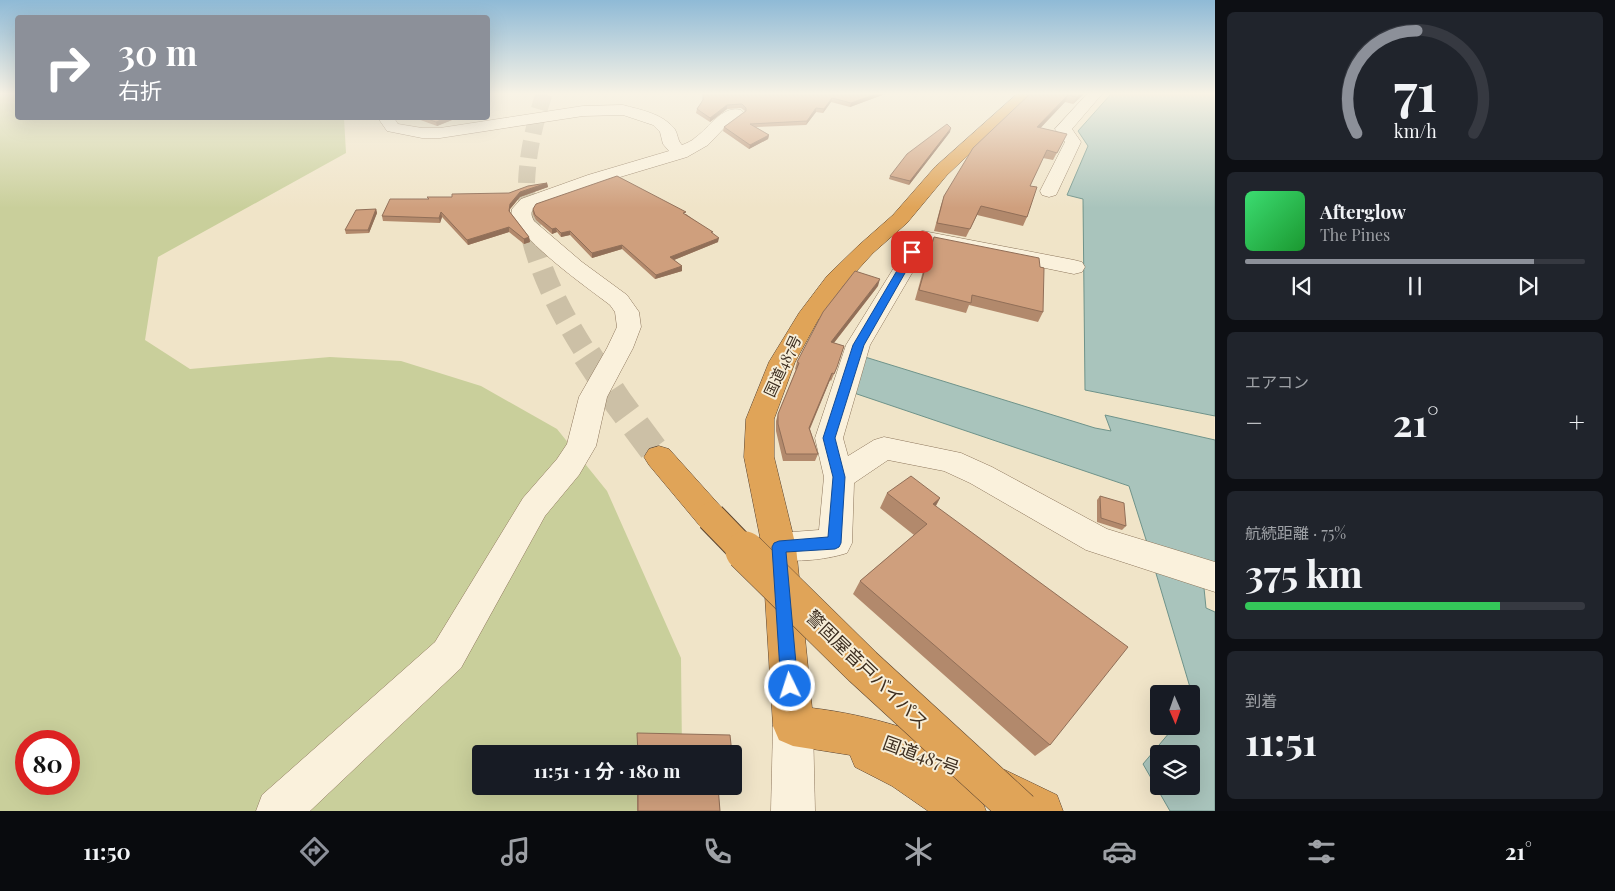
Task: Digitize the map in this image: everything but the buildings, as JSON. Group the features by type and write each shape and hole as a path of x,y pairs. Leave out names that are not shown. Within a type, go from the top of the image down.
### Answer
{"highway":[{"name":"国道487号","path":"793,726 779,547 759,457 760,419 782,362 807,318 835,281 866,249 900,219 940,171 984,132"},
{"name":"警固屋音戸バイパス","path":"659,457 711,517 843,648 940,740 1020,811"},
{"name":"国道487号","path":"793,726 858,747 894,762 964,811"},
{"name":"国道487号","path":"793,726 836,730 878,740 938,759 1041,811"}],"street":[{"path":"415,132 447,132"},
{"path":"668,132 671,144 681,153"},
{"path":"278,811 448,655 534,507 568,467 581,446 593,397 620,348 629,327 627,312 619,300 574,267 526,224 521,215 522,209 528,203 594,179 681,153 702,141 711,132"},
{"path":"1049,191 1073,142 1065,132"},
{"path":"779,547 835,543 839,477 829,438 858,345 923,237 1074,267"},
{"path":"839,477 884,448 950,461 982,475 1098,540 1215,577"},
{"path":"793,726 794,811"}],"green space":[{"path":"0,132 345,132 346,153 158,257 145,340 190,369 330,357 401,361 481,386 557,429 607,491 681,658 682,745 472,745 472,795 679,795 673,811 0,811"}],"water":[{"path":"1079,132 1215,132 1215,416 1085,390 1083,199 1067,195 1088,146"},
{"path":"865,357 1095,428 1111,431 1105,415 1215,440 1215,571 1149,549 1129,486 854,393"},
{"path":"1155,570 1204,588 1206,608 1215,612 1215,811 1170,811 1161,795 1200,795 1200,745 1159,745 1167,735 1200,735 1200,685 1189,685"},
{"path":"1150,756 1150,776 1143,764"}],"tunnel":[{"path":"527,208 528,164 534,132"},
{"path":"527,206 535,246 548,284 588,356"},
{"path":"587,355 618,402 659,457"}],"route":[{"path":"790,686 779,547 835,543 839,477 829,438 858,345 912,252"}]}
